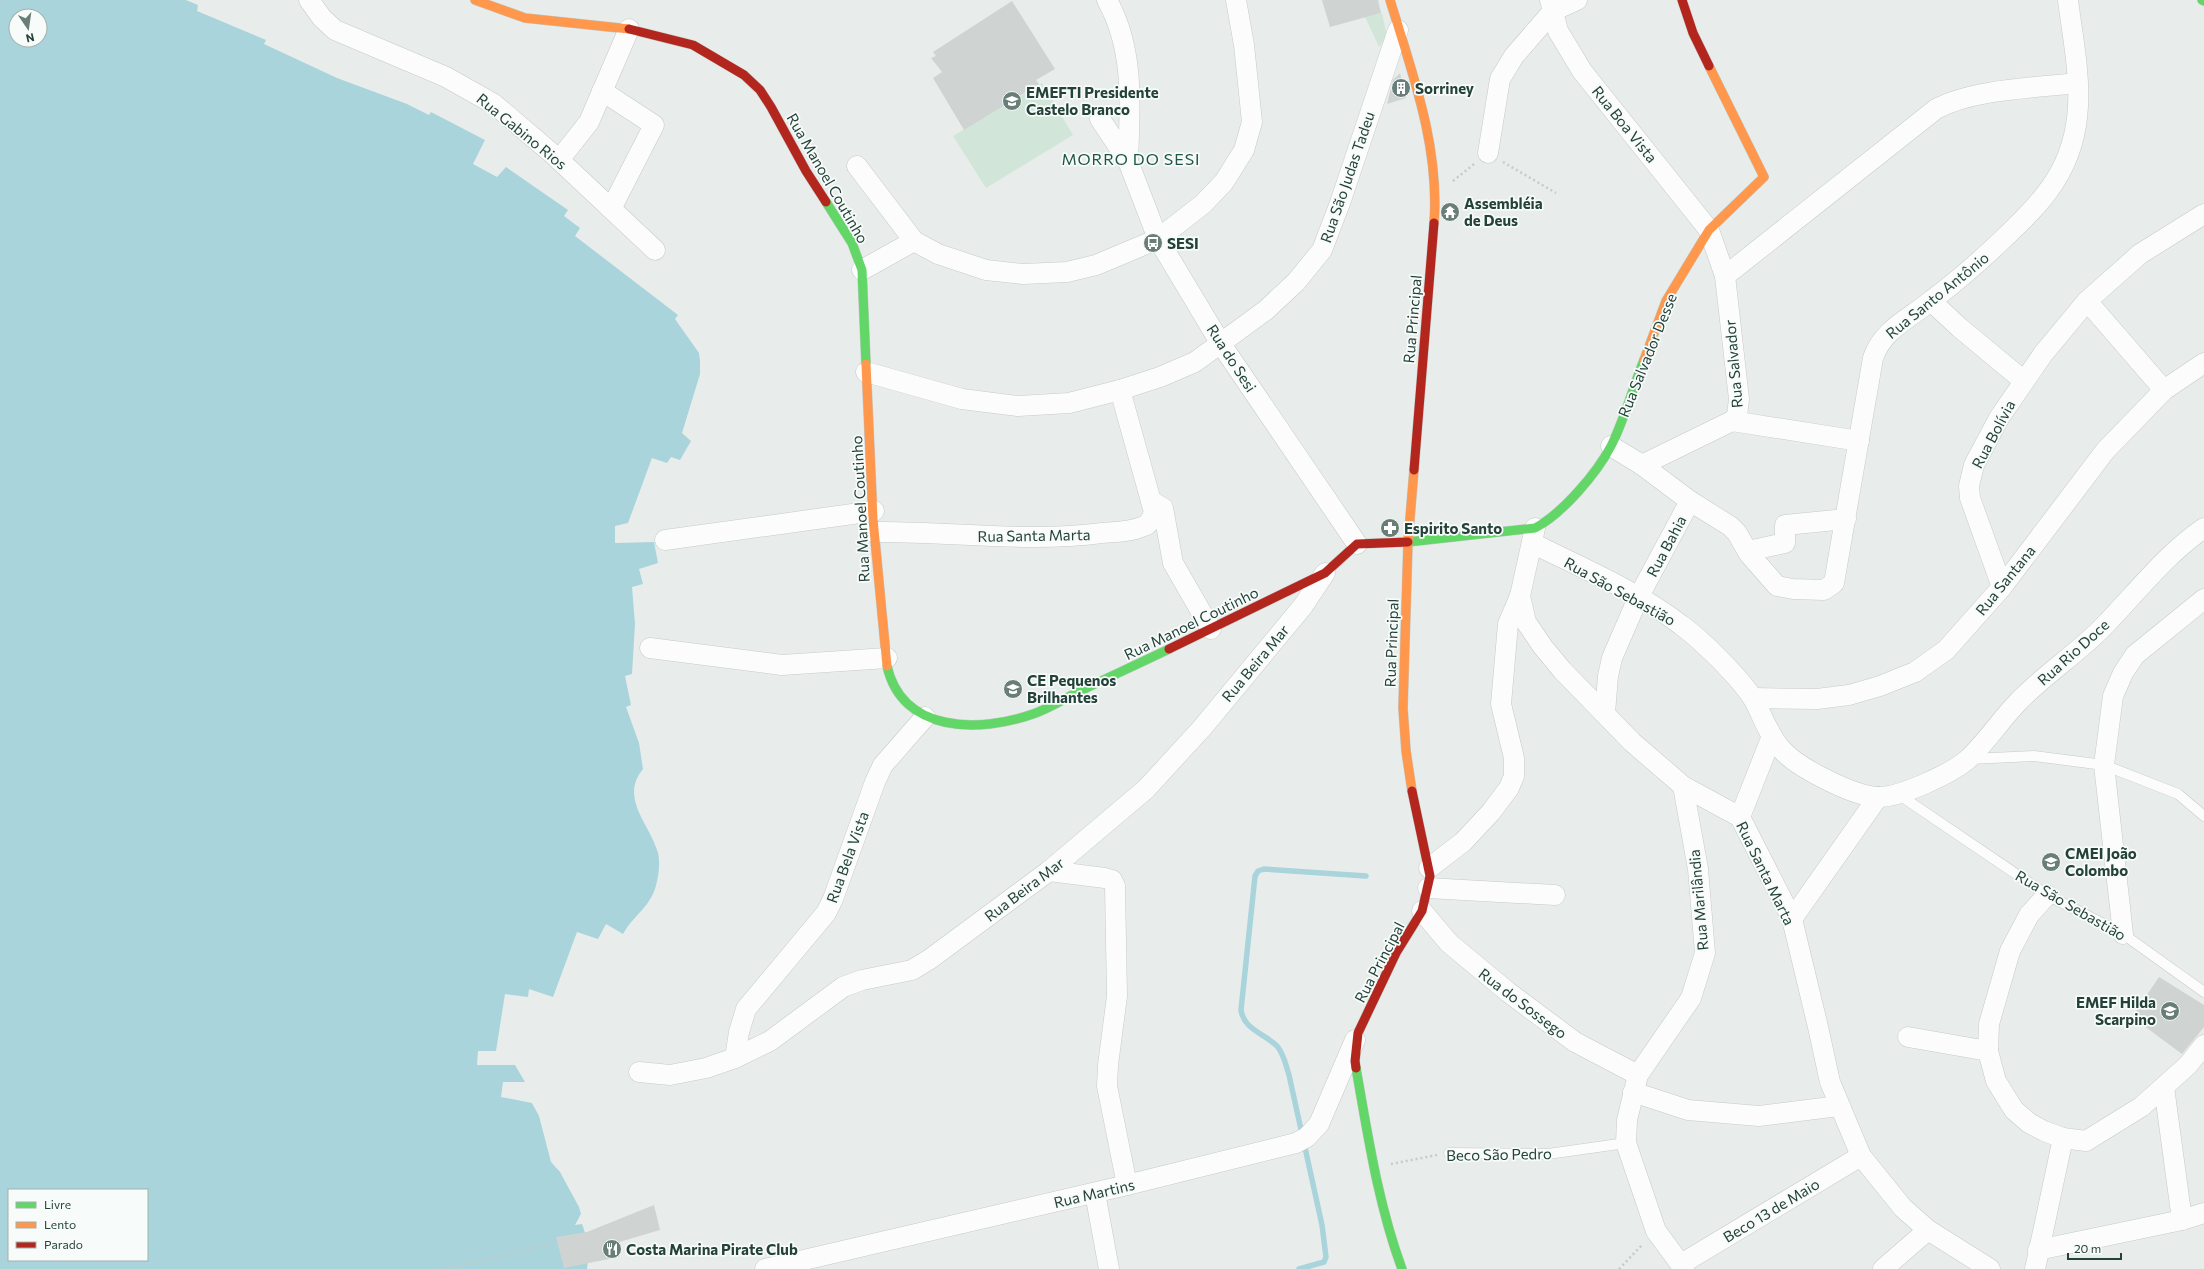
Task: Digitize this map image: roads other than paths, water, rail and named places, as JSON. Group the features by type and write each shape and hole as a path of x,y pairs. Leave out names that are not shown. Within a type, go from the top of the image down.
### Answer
{"street":[{"name":"Rua Manoel Coutinho","path":"475,0 525,18 550,22 629,29 694,45 744,75 760,90 806,171 852,243 862,270 874,532 887,658 893,685 910,706 925,717 955,724 984,725 1013,721 1034,714 1325,573 1357,544"},
{"name":"Rua do Sesi","path":"1108,0 1115,14 1127,54 1130,92 1128,161"},
{"path":"857,166 914,241 938,254 986,270 1023,274 1067,272 1096,265 1158,239 1203,204 1224,182 1244,150 1252,122 1244,45 1236,0"},
{"name":"Rua Principal","path":"1390,0 1398,30 1415,81 1430,147 1436,195 1408,542 1403,708 1406,750 1417,820 1429,868 1428,888 1422,911 1396,953 1358,1033 1355,1061 1373,1169 1390,1237 1402,1269"},
{"path":"1488,153 1500,79 1514,56 1551,5 1577,0"},
{"name":"Rua Salvador Desse","path":"1408,542 1533,536 1578,492 1611,446 1666,301 1709,230 1764,176 1693,33 1682,0"},
{"name":"Rua Santo Antônio","path":"1737,533 1748,551 1777,586 1793,589 1824,590 1834,583 1873,358 1877,346 1885,335 1931,301 1978,263 2036,208 2058,177 2075,136 2078,105 2077,83 2068,0"},
{"name":"Rua Gabino Rios","path":"310,2 322,18 335,30 446,77 494,104 559,160 655,250"},
{"name":"Rua Boa Vista","path":"1551,5 1558,31 1582,71 1709,230"},
{"path":"559,160 589,122 629,29"},
{"name":"Rua São Judas Tadeu","path":"866,372 962,399 1018,406 1069,403 1120,390 1160,377 1194,362 1222,344 1266,310 1296,282 1322,250 1340,203 1398,30"},
{"path":"1709,230 1725,276 1936,108 1952,100 1970,96 2077,83"},
{"path":"602,91 654,125 611,209"},
{"name":"Rua do Sesi","path":"1100,119 1128,161 1158,239 1222,344 1357,544"},
{"name":"Rua Bolívia","path":"2002,587 1970,498 1969,486 1974,465 1995,425 2043,354 2087,301 2140,254 2204,214"},
{"path":"862,270 914,241"},
{"name":"Rua Salvador","path":"1642,465 1732,421 1737,416 1739,399 1725,276"},
{"path":"1931,301 1960,328 2024,381"},
{"path":"2087,301 2164,390"},
{"name":"Rua Santana","path":"1753,698 1817,699 1849,695 1880,686 1915,672 1946,650 2002,587 2105,451 2164,390 2204,363"},
{"name":"Rua Santa Marta","path":"874,532 907,531 1014,538 1072,538 1145,526 1151,520 1154,512 1120,390"},
{"path":"1732,421 1859,441"},
{"path":"1611,446 1642,465 1690,501"},
{"path":"1151,501 1163,508 1173,564 1211,629"},
{"name":"Rua Bahia","path":"1605,713 1608,676 1612,658 1638,598 1690,501 1730,526 1737,533"},
{"path":"666,540 874,511"},
{"path":"1748,551 1785,543 1785,525 1846,519"},
{"name":"Rua Rio Doce","path":"1878,797 1898,794 1942,776 1967,760 2020,700 2104,627 2180,546 2204,528"},
{"name":"Rua Santa Marta","path":"1533,536 1520,596 1526,622 1543,647 1562,670 1632,742 1683,786 1740,816 1792,919 1830,1082 1861,1156 1903,1208 1928,1230 1990,1269"},
{"name":"Rua São Sebastião","path":"1533,536 1681,625 1719,660 1753,698 1772,736 1783,751 1818,775 1846,789 1878,797"},
{"path":"1357,544 1408,542"},
{"name":"Rua Beira Mar","path":"639,1072 670,1075 706,1068 735,1058 770,1041 843,987 862,980 912,970 930,959 1049,871 1146,789 1212,715 1303,606 1325,573"},
{"path":"1429,868 1463,842 1477,827 1508,788 1514,776 1514,758 1501,704 1508,624 1520,596"},
{"path":"2123,934 2104,765 2113,696 2123,673 2135,655 2204,599"},
{"path":"650,648 782,665 887,658"},
{"name":"Rua Bela Vista","path":"735,1058 738,1032 746,1009 826,913 834,899 875,782 883,765 925,717"},
{"path":"1740,816 1772,736"},
{"name":"Rua Marilândia","path":"1682,1267 1656,1231 1626,1143 1627,1120 1636,1083 1691,998 1705,953 1698,870 1683,786"},
{"path":"1792,919 1878,797"},
{"path":"1049,871 1105,878 1112,880 1115,886 1117,996 1108,1065 1107,1086 1127,1185"},
{"path":"1428,888 1555,895"},
{"path":"2047,895 2029,915 2010,951 1989,1024 1988,1051 1996,1081 2014,1110 2029,1122 2063,1138 2086,1141 2141,1107 2188,1065 2204,1045"},
{"name":"Rua do Sossego","path":"1422,911 1448,943 1502,987 1575,1042 1636,1083 1688,1110 1759,1116 1839,1106"},
{"name":"Rua Martins","path":"765,1269 1095,1193 1282,1147 1307,1137 1319,1124 1358,1033"},
{"path":"1908,1037 1988,1051"},
{"path":"2164,1087 2182,1220"},
{"path":"2063,1138 2036,1260 2204,1213"},
{"name":"Beco 13 de Maio","path":"1682,1267 1861,1156"},
{"path":"1095,1193 1109,1269"},
{"path":"1883,1269 1928,1230"}],"lane":[{"path":"1967,760 2034,756 2104,765 2178,794 2204,816"},
{"name":"Rua São Sebastião","path":"1898,794 2047,895 2123,934 2204,992"},
{"name":"Beco São Pedro","path":"1449,1153 1548,1154 1626,1143"}],"water":[{"path":"0,0 186,0 198,5 197,11 266,40 264,44 337,78 407,104 429,115 431,112 485,140 473,164 497,177 506,167 568,210 564,216 580,228 575,236 678,315 675,319 699,353 700,374 682,433 691,441 680,460 671,457 667,463 652,458 628,523 615,526 615,543 654,542 658,563 639,569 643,584 632,587 635,624 632,674 625,676 631,705 626,707 639,743 643,769 636,780 634,790 635,801 638,811 658,853 659,863 655,890 647,904 623,934 606,924 598,939 577,932 553,997 529,989 528,997 505,994 496,1051 478,1051 477,1065 515,1065 525,1082 503,1082 501,1097 532,1103 539,1116 551,1162 560,1172 579,1207 581,1214 575,1225 582,1224 586,1235 588,1257 587,1269 0,1269"}],"waterway":[{"path":"1299,1269 1324,1262 1326,1257 1322,1225 1289,1075 1277,1046 1250,1027 1243,1017 1241,1010 1255,876 1258,871 1264,869 1366,876"}],"place":[{"name":"Sorriney","path":"1401,88"},
{"name":"EMEFTI Presidente Castelo Branco","path":"1012,101"},
{"name":"Assembléia de Deus","path":"1450,212"},
{"name":"SESI","path":"1153,243"},
{"name":"Espirito Santo","path":"1390,528"},
{"name":"CE Pequenos Brilhantes","path":"1013,689"},
{"name":"CMEI João Colombo","path":"2051,862"},
{"name":"EMEF Hilda Scarpino","path":"2170,1011"},
{"name":"Costa Marina Pirate Club","path":"612,1249"}],"district":[{"name":"MORRO DO SESI","path":"1131,158"}]}
